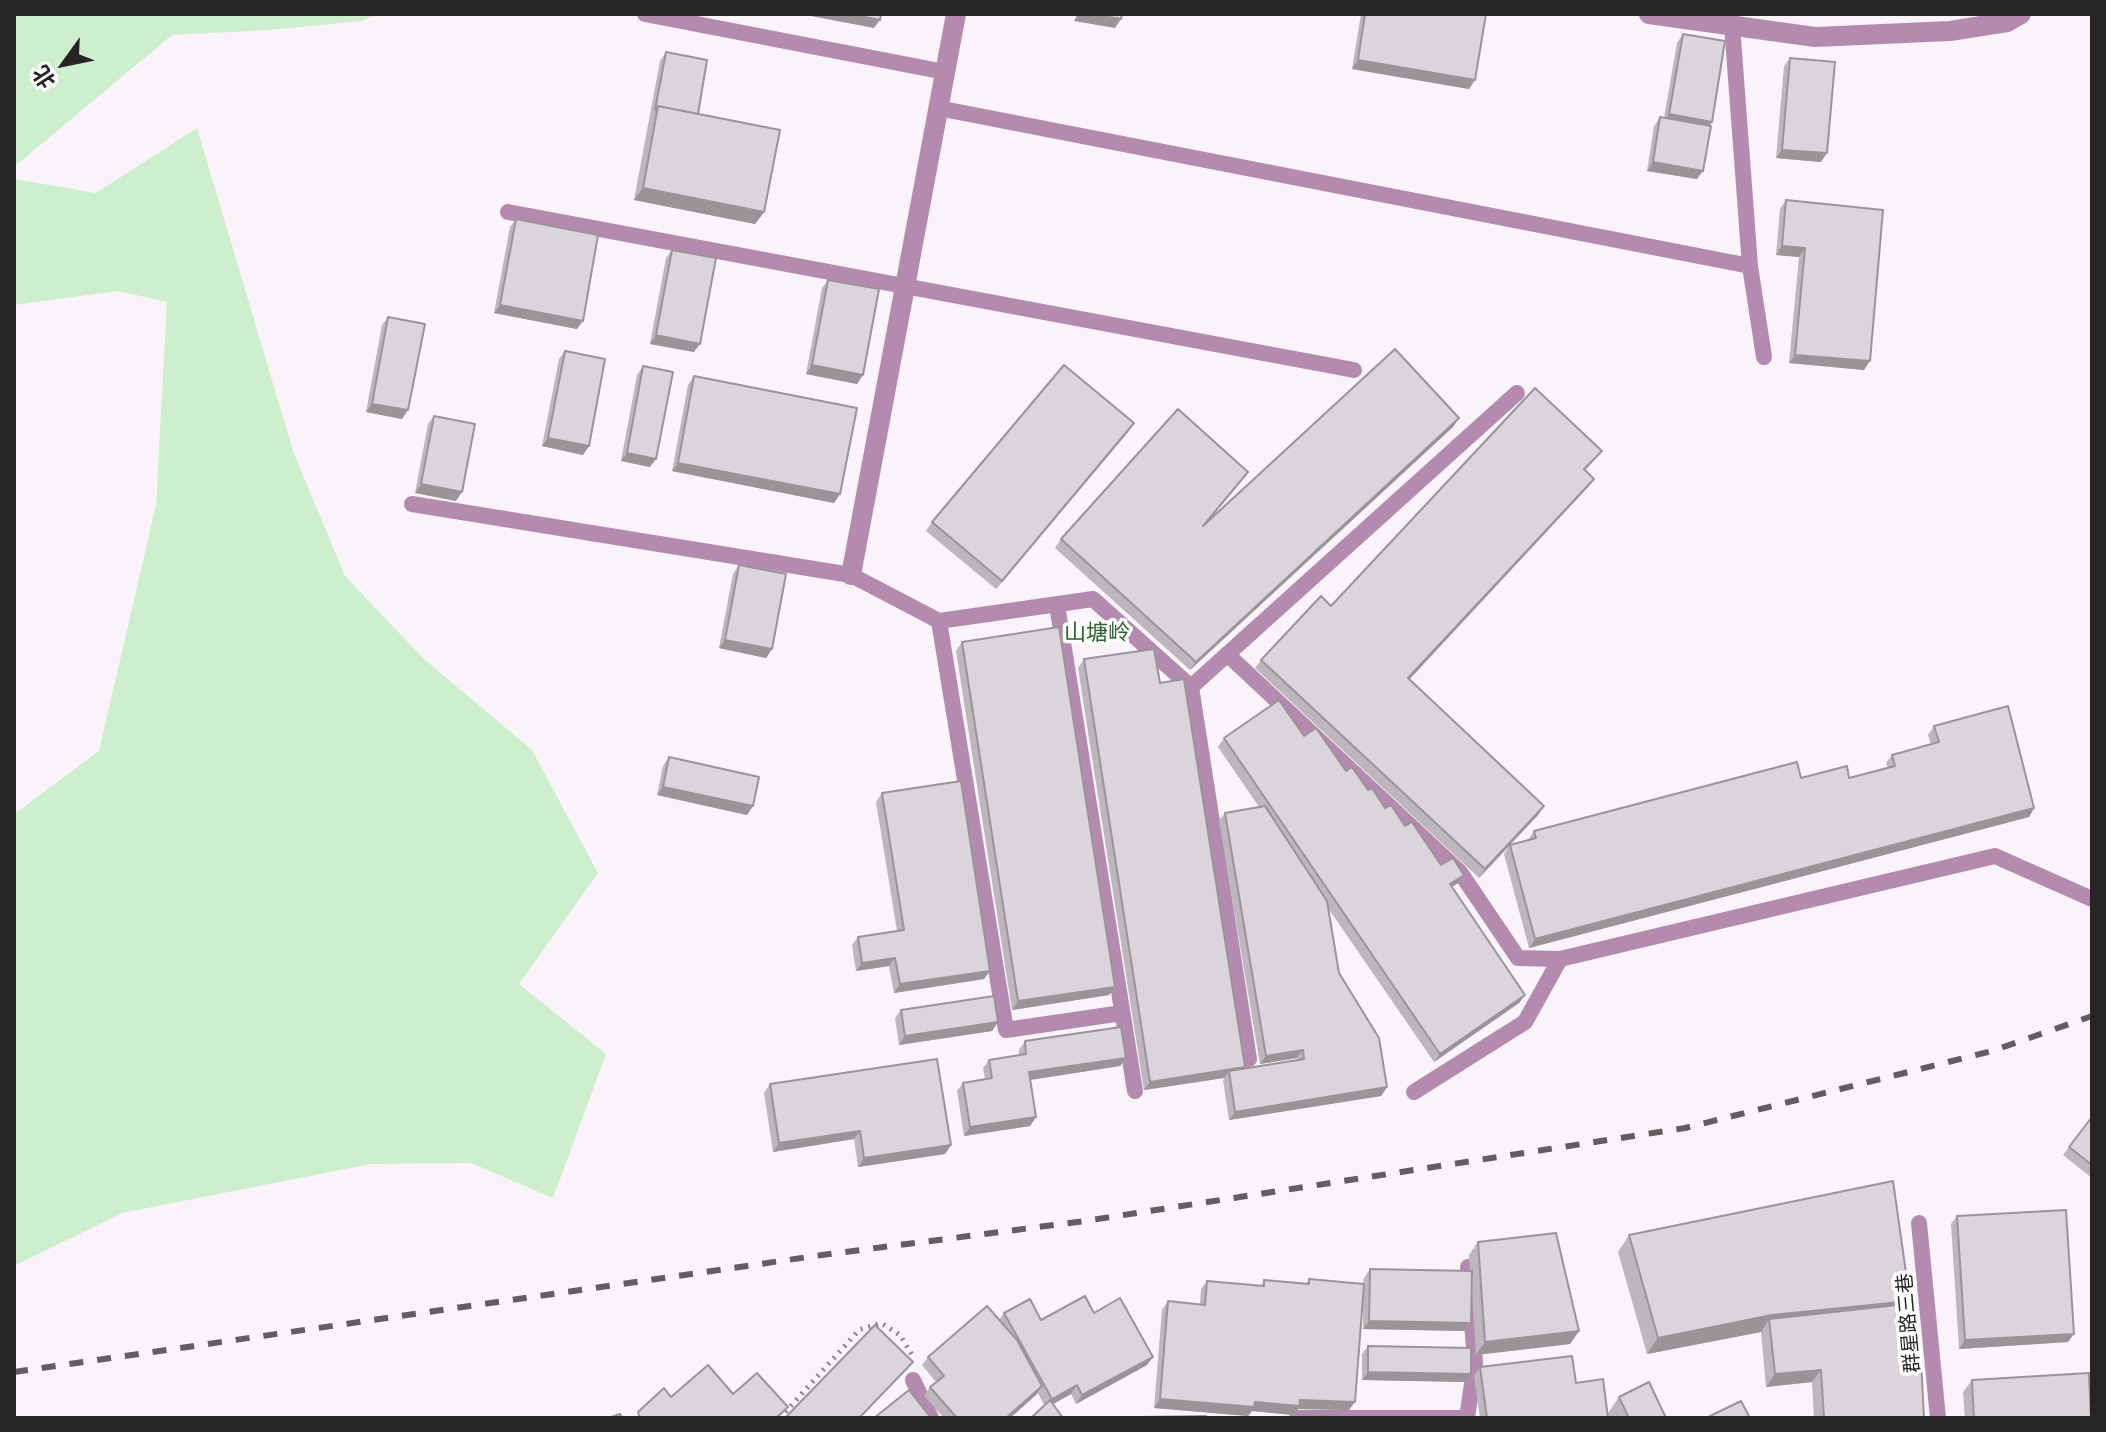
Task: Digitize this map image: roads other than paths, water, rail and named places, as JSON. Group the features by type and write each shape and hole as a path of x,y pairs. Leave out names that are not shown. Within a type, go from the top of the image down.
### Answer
{"street":[{"path":"851,575 956,14"},
{"path":"1649,14 1815,37 1950,31 2007,22 2021,14"}],"lane":[{"path":"645,14 945,72"},
{"path":"1732,25 1750,266 1764,357"},
{"path":"938,108 1750,266"},
{"path":"508,212 1354,370"},
{"path":"1191,687 1517,393"},
{"path":"412,504 851,575 939,621 1093,599 1191,687 1249,1059"},
{"path":"1057,605 1135,1091"},
{"path":"939,621 1006,1030 1122,1013"},
{"path":"1227,654 1460,872 1518,958 1560,959 1995,856 2092,899"},
{"path":"1414,1092 1525,1022 1560,959"},
{"name":"群星路三巷","path":"1919,1223 1938,1418"},
{"path":"1297,1418 1467,1418 1475,1363 1468,1267"},
{"path":"913,1380 931,1418"}],"railway":[{"path":"14,1372 822,1255 1085,1221 1685,1128 1992,1051 2092,1016"}],"district":[{"name":"山塘岭","path":"1097,633"}]}
